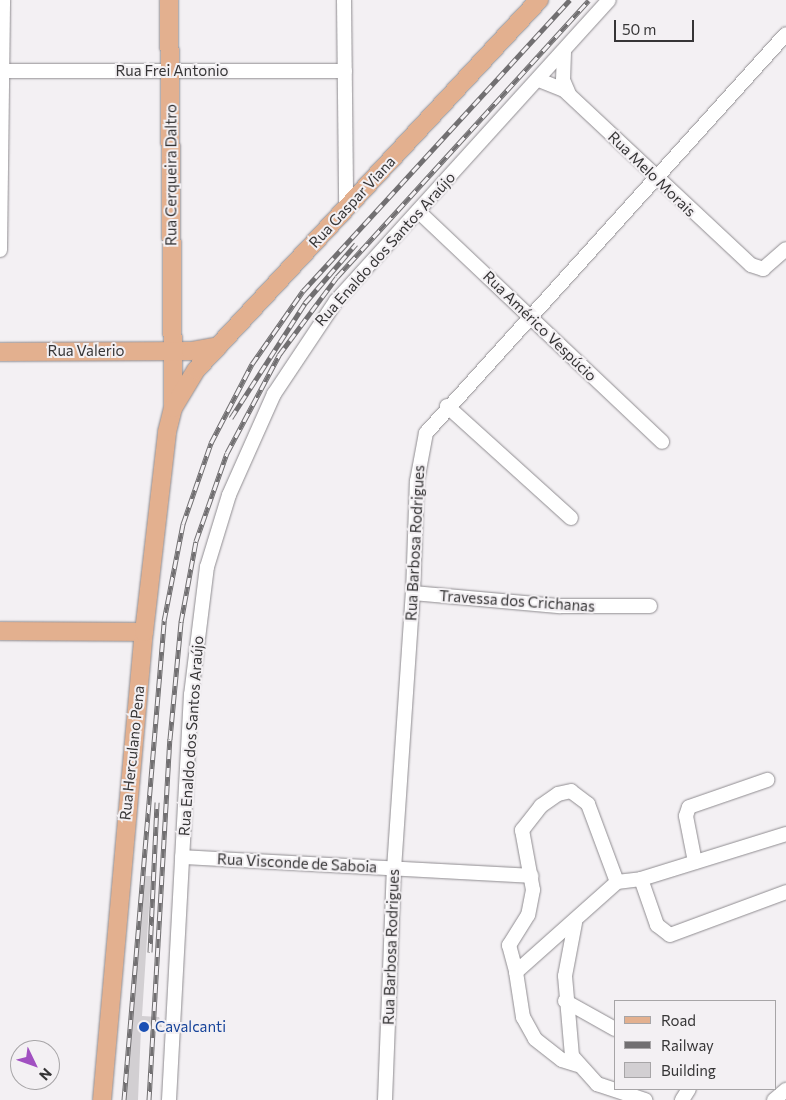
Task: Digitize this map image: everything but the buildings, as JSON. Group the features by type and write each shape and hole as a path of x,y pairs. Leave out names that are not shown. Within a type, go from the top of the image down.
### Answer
{"main road":[{"name":"Rua Cerqueira Daltro","path":"169,0 173,408"},
{"name":"Rua Gaspar Viana","path":"173,408 196,370 346,208 526,7 538,0"},
{"path":"172,350 202,350 219,346"},
{"name":"Rua Valerio","path":"0,352 172,350"},
{"name":"Rua Herculano Pena","path":"102,1100 144,632 167,432 173,408"},
{"path":"0,631 144,632"}],"street":[{"path":"0,250 3,0"},
{"path":"344,0 346,208"},
{"name":"Rua Enaldo dos Santos Araújo","path":"169,1100 191,695 207,567 218,524 274,394 310,334 418,211 539,80 609,0"},
{"name":"Rua Barbosa Rodrigues","path":"385,1100 394,869 421,447 426,433 447,406 528,316 786,34"},
{"path":"564,52 563,80 569,94"},
{"name":"Rua Frei Antonio","path":"1,71 345,71"},
{"name":"Rua Melo Morais","path":"539,80 552,83 569,94 739,256 757,270 763,269 786,249"},
{"name":"Rua Américo Vespúcio","path":"418,211 662,442"},
{"path":"447,406 571,518"},
{"name":"Travessa dos Crichanas","path":"413,593 560,606 650,606"},
{"path":"695,862 686,816 689,807 767,780"},
{"path":"614,1090 597,1084 577,1065 552,1053 530,1031 524,1017 509,946 533,900 531,876 522,830 541,806 558,794 571,791 588,804 616,882"},
{"path":"516,972 576,923 616,882 641,879 786,834"},
{"name":"Rua Visconde de Saboia","path":"182,857 531,876"},
{"path":"641,879 657,925 670,935 786,892"},
{"path":"576,923 564,976 565,1001 577,1065"},
{"path":"565,1001 614,1028"},
{"path":"615,1090 645,1100"},
{"path":"774,1100 786,1090"}],"railway":[{"path":"124,1100 164,621 183,524 211,443 252,364 303,291 570,0"},
{"path":"149,1100 170,739 181,622 196,541 227,453 279,355 337,277 589,0"},
{"path":"231,418 305,303 356,244"},
{"path":"150,952 157,802"}],"place":[{"name":"Cavalcanti","path":"144,1027"}]}
